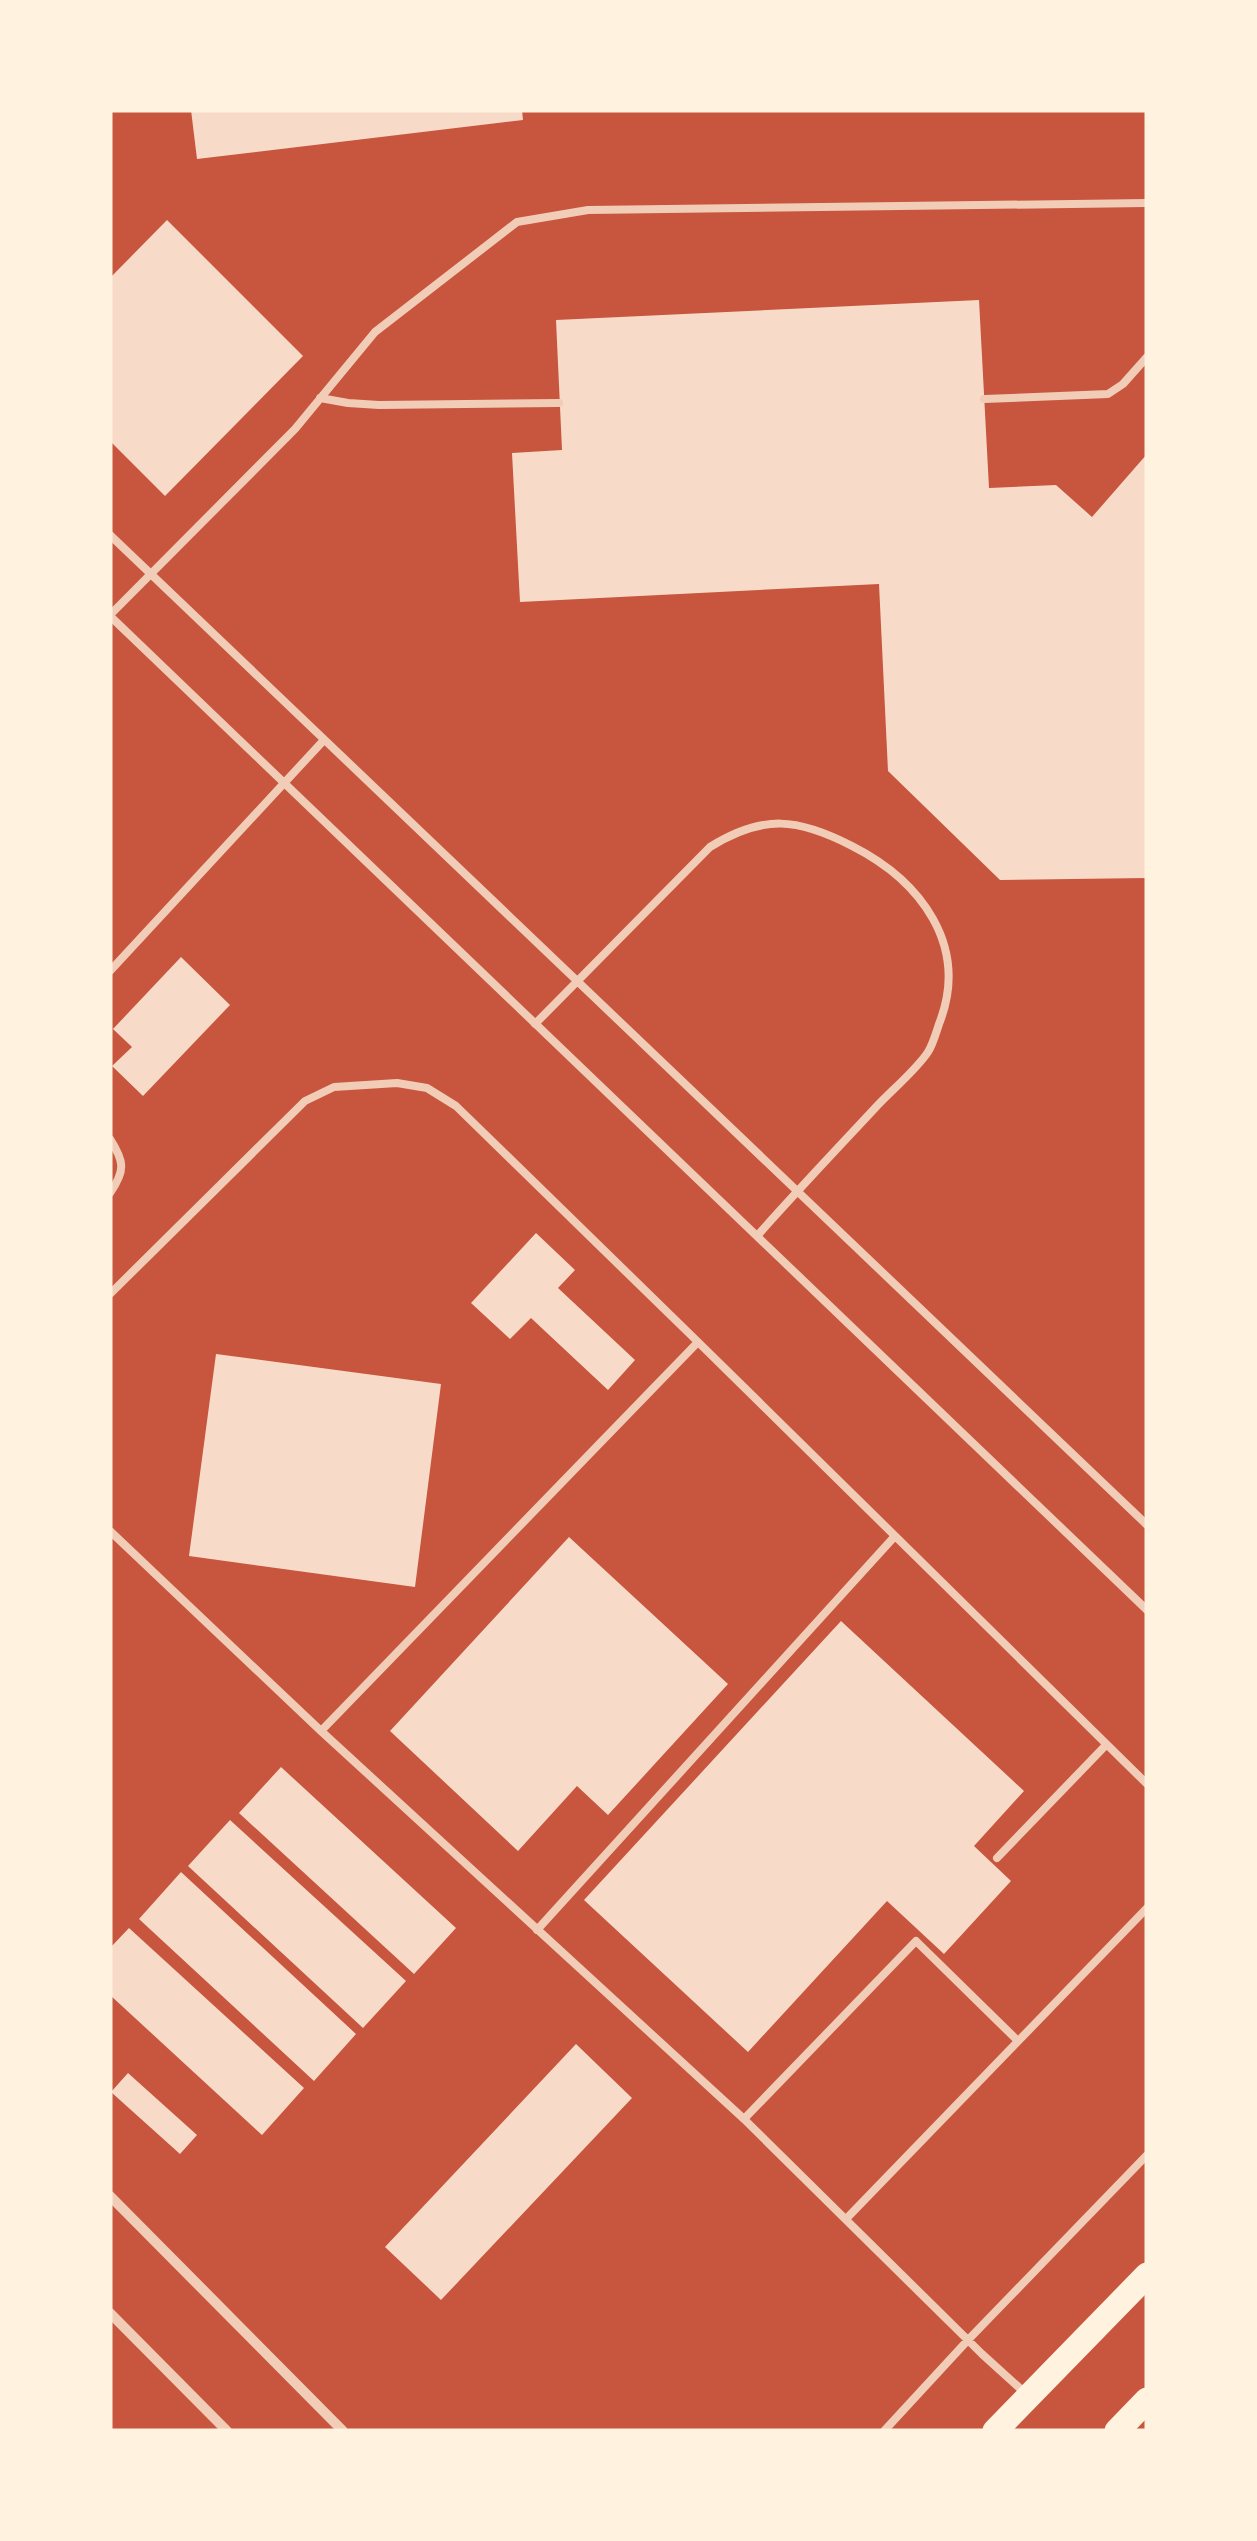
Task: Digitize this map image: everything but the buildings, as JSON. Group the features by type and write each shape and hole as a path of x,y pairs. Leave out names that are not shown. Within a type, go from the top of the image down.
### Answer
{"main road":[{"path":"994,2431 1147,2275"},
{"path":"1117,2431 1147,2400"}],"street":[{"path":"110,2196 343,2431"},
{"path":"110,2313 227,2431"}],"lane":[{"path":"1147,203 588,210 517,222 374,332 295,429 110,616 1147,1610"},
{"path":"984,399 1108,394 1147,357"},
{"path":"320,398 379,405 560,403"},
{"path":"110,534 1147,1525"},
{"path":"110,972 324,740"},
{"path":"535,1024 710,847 734,832 770,823 810,828 874,857 900,878 924,902 943,938 950,968 947,1004 928,1052 758,1236"},
{"path":"110,1294 306,1101 334,1086 397,1083 427,1088 456,1106 1147,1784"},
{"path":"110,1139 121,1156 122,1176 110,1193"},
{"path":"321,1732 698,1342"},
{"path":"110,1532 321,1732 744,2119 1028,2397"},
{"path":"537,1930 895,1536"},
{"path":"997,1858 1106,1745"},
{"path":"847,2218 1147,1908"},
{"path":"744,2119 916,1941 1018,2041"},
{"path":"884,2431 1147,2155"}]}
